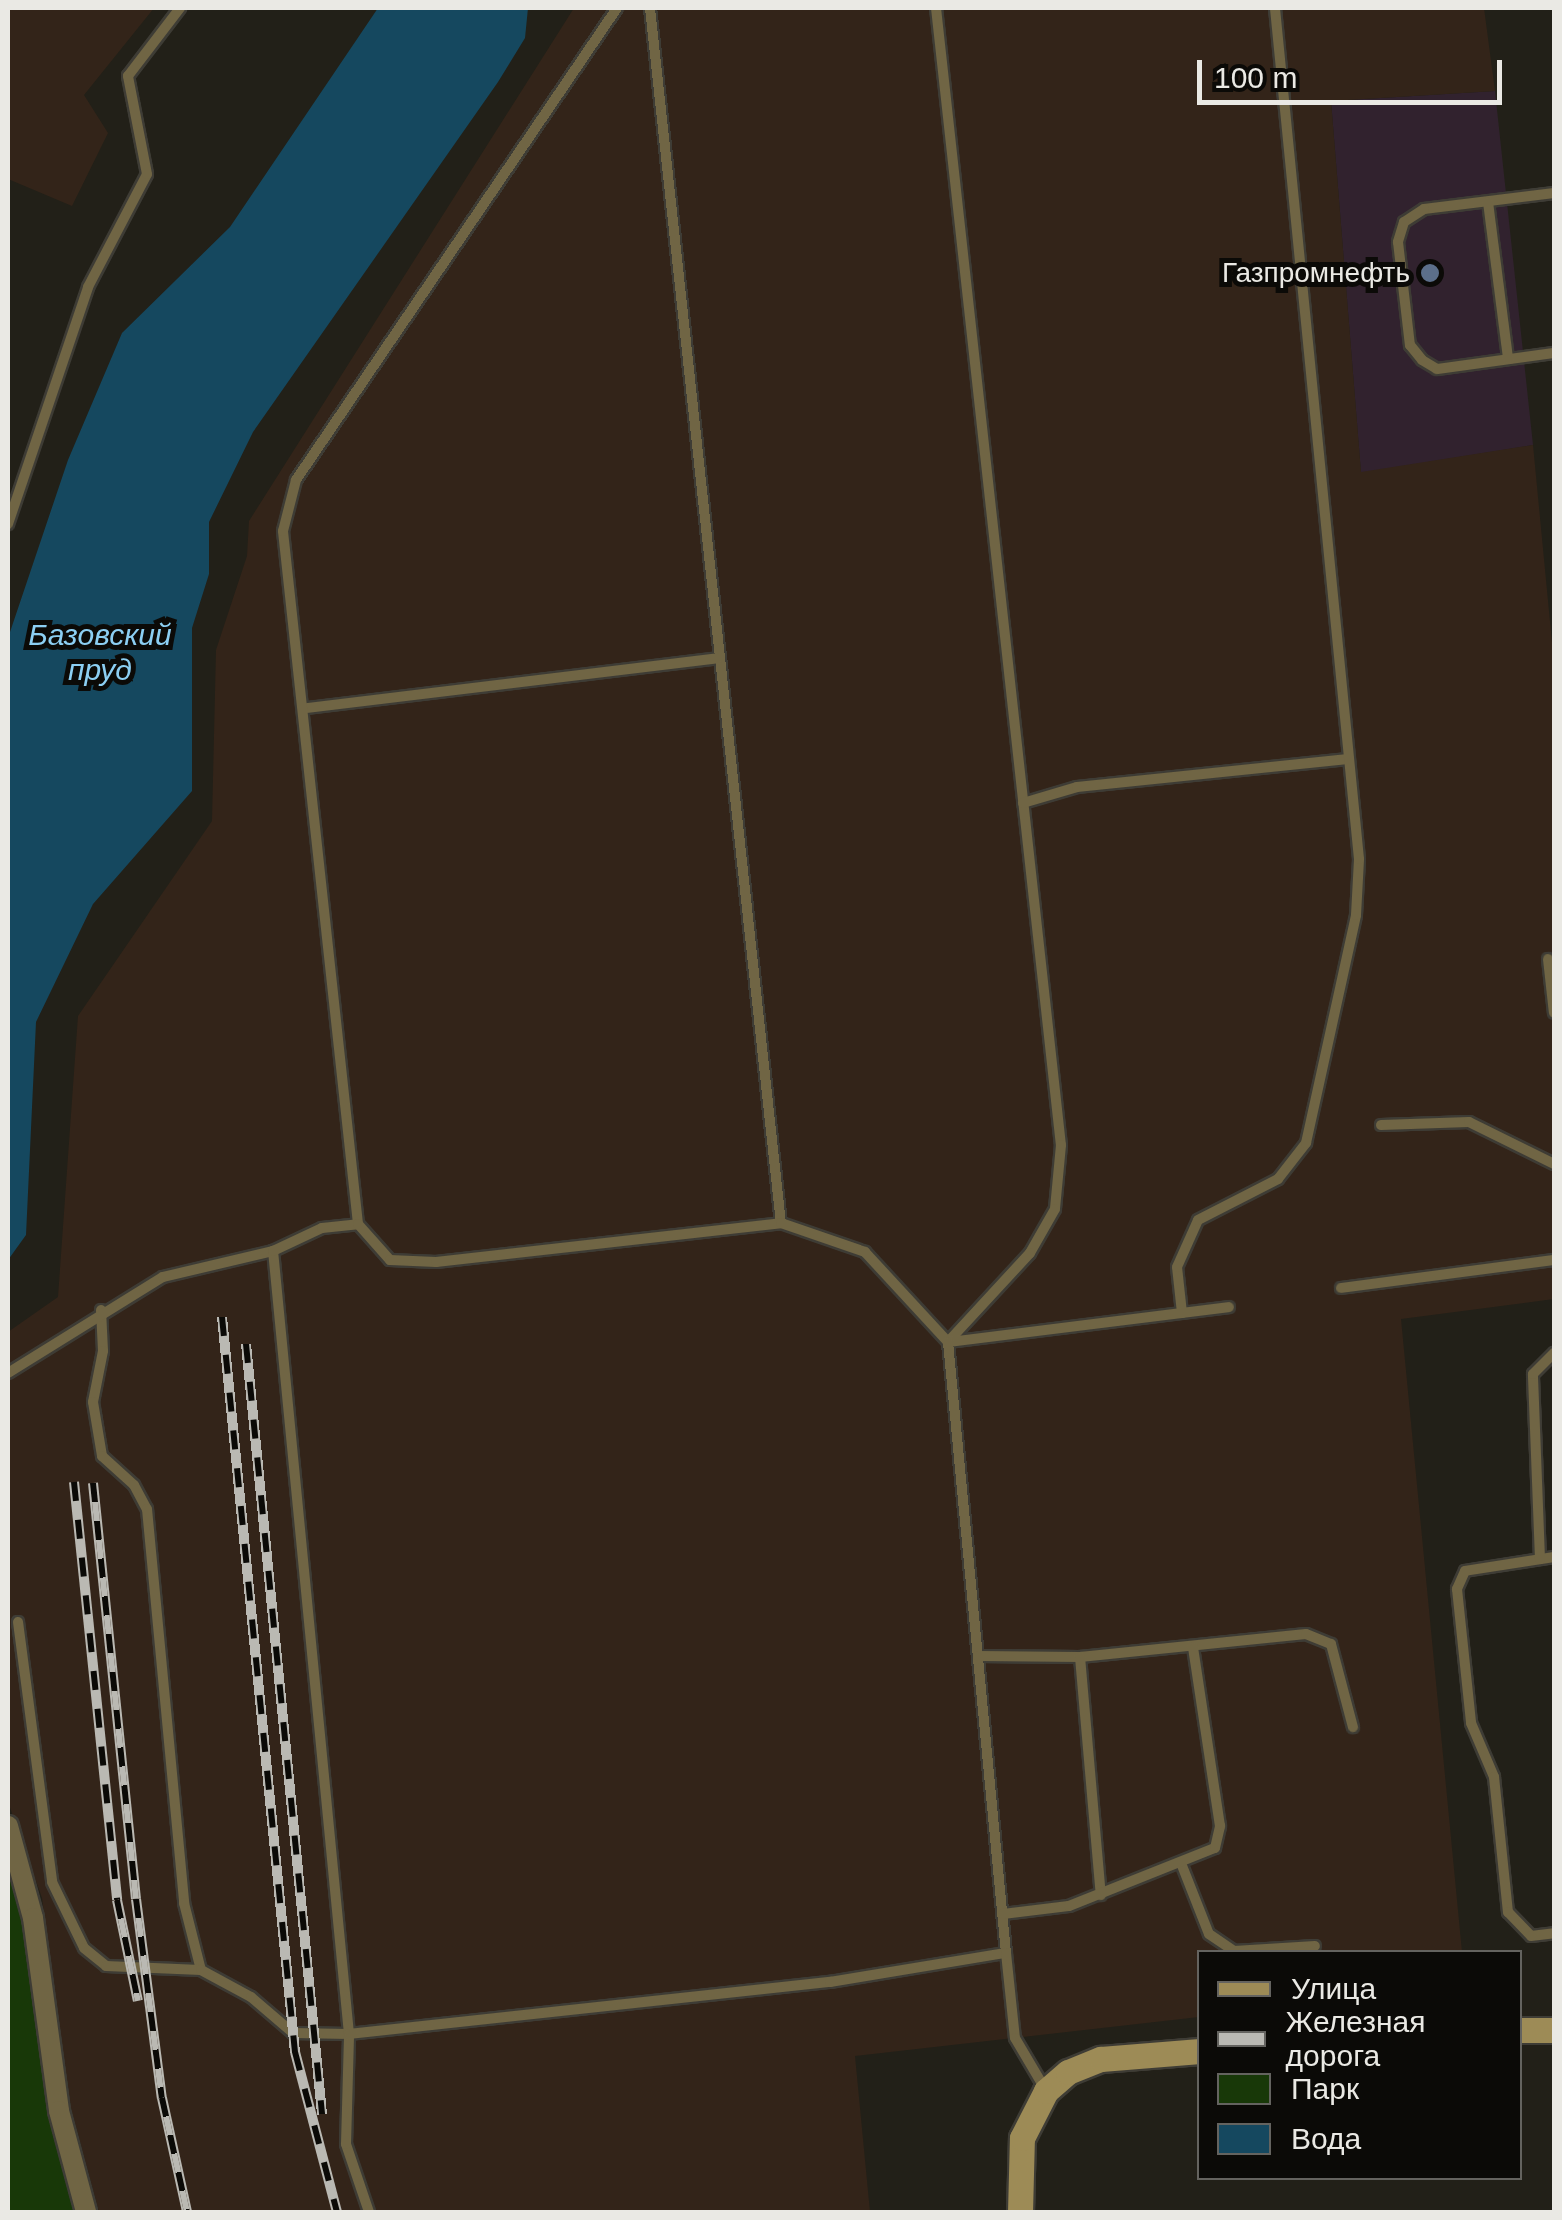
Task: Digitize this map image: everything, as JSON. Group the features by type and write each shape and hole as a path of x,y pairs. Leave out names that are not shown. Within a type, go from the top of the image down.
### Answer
{"main road":[{"path":"1522,2030 1554,2030"},
{"path":"1020,2212 1022,2138 1046,2091 1068,2072 1101,2060 1197,2051"}],"street":[{"path":"8,1826 33,1918 59,2111 86,2212"}],"lane":[{"path":"8,524 88,287 147,174 128,76 180,8"},
{"path":"618,8 296,480 284,531 308,708 358,1224 390,1260 436,1262 781,1224 865,1252 948,1342 1015,2038 1046,2091"},
{"path":"650,8 781,1224"},
{"path":"936,8 1060,1145 1055,1209 1030,1253 948,1342"},
{"path":"1182,1313 1177,1267 1198,1220 1278,1178 1306,1143 1356,916 1359,859 1346,758 1275,8"},
{"path":"1554,193 1424,209 1404,222 1398,242 1410,345 1437,369 1554,353"},
{"path":"1488,202 1508,360"},
{"path":"308,708 719,658"},
{"path":"1022,803 1077,787 1346,758"},
{"path":"1548,959 1554,1014"},
{"path":"1381,1125 1469,1122 1554,1164"},
{"path":"8,1373 101,1310 163,1278 273,1251 322,1228 358,1224"},
{"path":"273,1251 349,2034 346,2144 369,2212"},
{"path":"1341,1288 1554,1260"},
{"path":"948,1342 1229,1307"},
{"path":"101,1310 96,1420 102,1456 134,1485 148,1510 184,1904 201,1970"},
{"path":"1540,1558 1533,1374 1554,1353"},
{"path":"1554,1557 1465,1571 1457,1590 1472,1722 1494,1777 1508,1912 1531,1936 1554,1933"},
{"path":"18,1622 52,1882 84,1948 106,1966 201,1970 251,1997 293,2033 349,2034 830,1982 1006,1953"},
{"path":"978,1656 1080,1657 1306,1634 1331,1644 1353,1726"},
{"path":"1003,1914 1069,1906 1215,1848 1220,1826 1194,1647"},
{"path":"1080,1657 1101,1894"},
{"path":"1181,1863 1210,1934 1233,1950"},
{"path":"1250,1950 1315,1946"}],"shaded area":[{"path":"8,8 154,8 84,95 108,133 72,206 8,179"},
{"path":"574,8 1484,8 1495,91 1331,101 1361,472 1533,445 1554,663 1554,1299 1401,1319 1462,1950 1197,1950 1197,2017 855,2056 870,2212 99,2212 71,2108 42,1898 8,1802 8,1332 58,1297 78,1016 212,821 216,650 247,556 249,521"},
{"name":"Газпромнефть","path":"1495,91 1533,445 1361,473 1331,101"}],"green space":[{"path":"8,1835 90,2212 8,2212"}],"water":[{"name":"Базовский пруд","path":"378,8 528,8 525,38 253,432 209,522 209,574 192,628 192,791 93,904 36,1022 26,1235 8,1260 8,638 68,460 122,333 230,227"}],"railway":[{"path":"222,1317 295,2052 337,2212"},
{"path":"246,1344 322,2114"},
{"path":"74,1482 117,1900 138,2001"},
{"path":"93,1483 136,1899 162,2098 187,2212"}],"place":[{"name":"Газпромнефть","path":"1430,273"}]}
